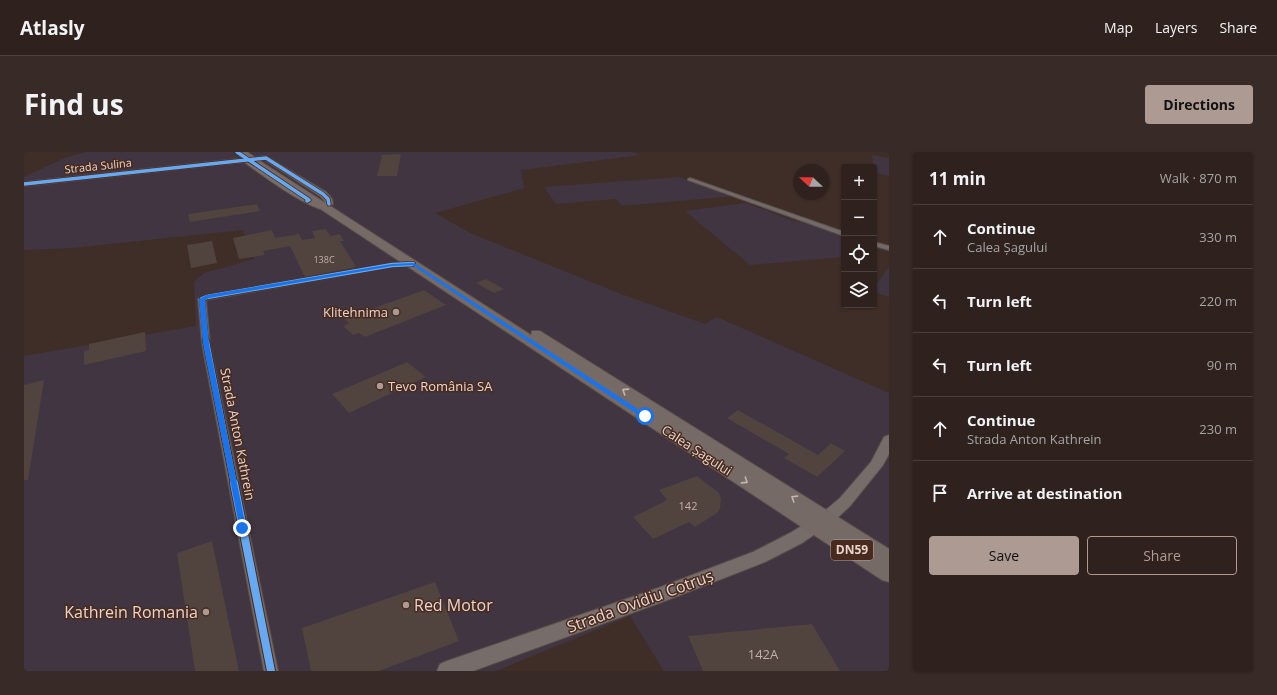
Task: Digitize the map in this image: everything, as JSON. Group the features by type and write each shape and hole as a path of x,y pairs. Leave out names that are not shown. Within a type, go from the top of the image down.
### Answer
{"main road":[{"name":"Calea Șagului","path":"240,152 262,161"},
{"name":"Calea Șagului","path":"248,152 328,206 821,522 889,574"},
{"name":"Calea Șagului","path":"328,206 403,262 821,522 889,558"}],"street":[{"name":"Strada Sulina","path":"24,184 245,160 262,161"},
{"name":"Calea Șagului","path":"245,160 300,197 328,206"},
{"path":"690,179 841,233"},
{"path":"877,245 889,248"},
{"name":"Strada Anton Kathrein","path":"271,671 206,344 202,299 403,262"},
{"name":"Strada Ovidiu Cotruș","path":"446,671 754,559 821,522 845,502 876,465 889,440"}],"shaded area":[{"path":"86,152 631,152 641,155 521,170 524,188 435,213 470,233 621,294 705,324 717,317 889,393 889,671 664,671 630,616 496,671 24,671 24,356 196,326 194,282 204,273 254,259 243,230 72,248 24,250 24,177 65,158"},
{"path":"872,155 889,158 889,176 877,173 877,164 873,164"},
{"path":"679,177 735,196 622,206 616,199 556,204 544,187"},
{"path":"746,203 796,222 804,221 841,236 841,257 750,265 685,211"},
{"path":"889,267 889,297 877,293 877,283"}],"building":[{"path":"401,154 397,176 377,176 382,155"},
{"path":"257,204 260,211 190,222 188,214"},
{"path":"325,229 331,236 340,234 344,241 340,241 356,267 305,277 290,246 263,251 265,255 239,259 233,238 272,230 275,238 299,234 302,240 315,238 312,231"},
{"path":"212,241 217,263 191,268 187,245"},
{"path":"486,279 504,289 494,293 476,283"},
{"name":"Klitehnima","path":"424,290 446,305 365,337 359,333 353,335 343,326 349,323 344,319"},
{"path":"145,332 146,351 84,365 84,351 89,350 89,344"},
{"name":"Tevo România SA","path":"407,362 426,377 349,413 332,394"},
{"path":"44,380 28,480 24,480 24,385"},
{"path":"738,410 818,455 831,443 845,451 817,477 784,458 789,454 727,418"},
{"path":"697,476 719,493 721,499 720,509 717,513 695,527 689,522 653,539 633,517 667,500 659,490"},
{"name":"Kathrein Romania","path":"212,541 239,671 195,671 177,553"},
{"name":"Red Motor","path":"435,582 459,641 379,671 311,671 302,628"},
{"path":"812,624 840,671 703,671 688,636"}],"cycle path":[{"path":"237,152 309,200 307,201"},
{"path":"24,184 266,158 323,194 328,199 329,204"},
{"path":"271,671 206,344 202,299 392,265 413,264"}],"place":[{"name":"Klitehnima","path":"396,312"},
{"name":"Tevo România SA","path":"380,386"},
{"name":"Red Motor","path":"406,605"},
{"name":"Kathrein Romania","path":"206,612"}],"route":[{"path":"242,528 206,344 202,299 207,297 392,265 413,264 645,416"}]}
